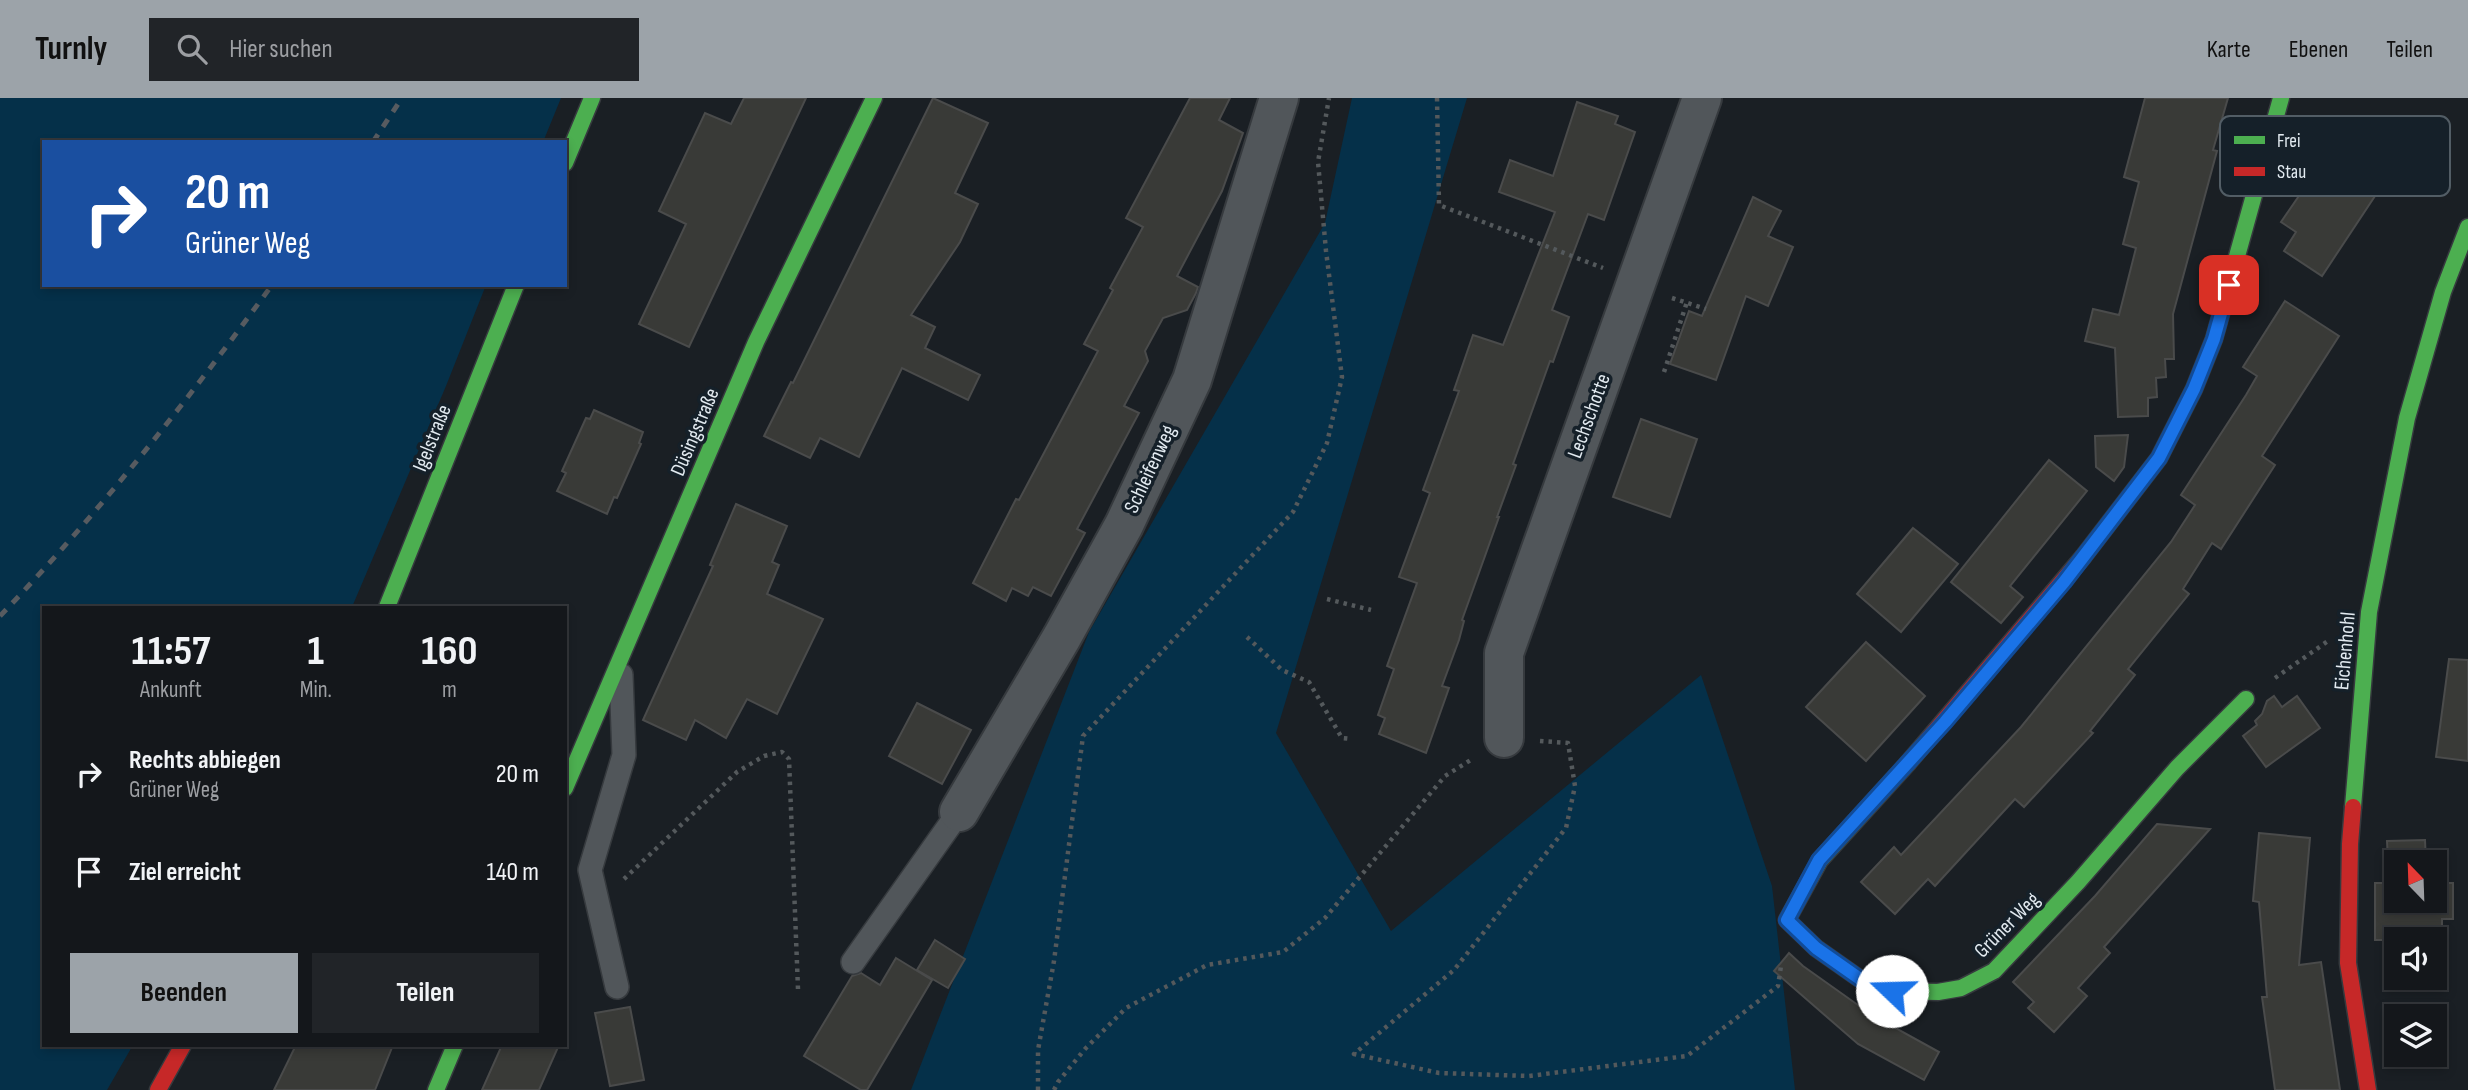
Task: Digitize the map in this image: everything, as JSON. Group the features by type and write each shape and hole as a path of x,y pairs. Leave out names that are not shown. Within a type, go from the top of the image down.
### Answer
{"street":[{"path":"567,158 592,98"},
{"name":"Düsingstraße","path":"567,783 756,342 874,98"},
{"name":"Schleifenweg","path":"959,812 1124,525 1192,380 1279,98"},
{"name":"Lechschotte","path":"1504,738 1504,653 1702,98"},
{"path":"2276,116 2281,98"},
{"path":"1787,920 1819,860 1945,722 2064,582 2159,458 2194,389 2214,339 2254,196"},
{"name":"Eichenhohl","path":"2368,1090 2348,963 2350,844 2369,612 2407,418 2443,292 2468,227"},
{"name":"Igelstraße","path":"387,606 515,287"},
{"name":"Grüner Weg","path":"1787,920 1816,948 1870,986 1892,991 1938,992 1961,988 1978,981 1994,971 2078,883 2177,768 2246,699"},
{"path":"158,1090 182,1047"},
{"path":"436,1090 454,1047"}],"lane":[{"path":"617,987 590,870 624,755 621,658"},
{"path":"853,962 959,812"}],"path":[{"path":"1038,1090 1038,1049 1054,961 1083,736 1293,512 1327,443 1342,377 1318,162 1329,98"},
{"path":"1437,98 1440,205 1637,281"},
{"path":"1664,372 1686,302"},
{"path":"1327,599 1371,610"},
{"path":"2246,699 2369,612"},
{"path":"1247,637 1282,670 1309,682 1342,738 1352,739"},
{"path":"1054,1090 1085,1049 1126,1008 1208,965 1283,952 1325,918 1445,776 1504,738 1567,743 1575,786 1566,828 1454,970 1354,1054 1438,1073 1529,1076 1688,1056 1779,986 1787,920"},
{"path":"598,903 737,772 764,756 782,752 789,759 798,989"}],"shaded area":[{"path":"0,98 561,98 544,140 42,140 42,287 485,287 352,606 42,606 42,1047 132,1047 107,1090 0,1090"},
{"path":"1352,98 1467,98 1276,733 1391,931 1701,675 1772,886 1795,1090 911,1090 1089,632 1325,223"}],"building":[{"path":"744,98 806,98 689,347 639,324 686,224 659,211 705,113 731,124"},
{"path":"933,98 988,123 955,193 978,204 960,242 911,315 935,327 925,348 980,375 968,400 902,368 859,457 820,438 810,458 764,436 791,382 793,383"},
{"path":"1190,98 1230,98 1219,120 1243,133 1222,191 1177,276 1198,287 1196,293 1187,310 1163,318 1145,351 1148,361 1124,406 1139,413 1077,529 1085,533 1051,596 1033,587 1028,596 1012,588 1006,601 973,583 1098,351 1084,344 1143,227 1126,218"},
{"path":"2145,98 2228,98 2223,116 2220,116 2213,150 2217,151 2173,314 2174,359 2165,359 2166,377 2156,378 2157,397 2148,398 2148,416 2118,417 2115,348 2085,341 2093,309 2119,315 2136,248 2123,244 2139,182 2124,177"},
{"path":"1577,102 1618,116 1615,124 1635,132 1604,220 1588,214 1552,310 1569,317 1513,464 1516,465 1442,686 1449,688 1426,753 1379,734 1385,718 1378,715 1394,669 1387,666 1417,583 1399,577 1430,493 1423,490 1459,391 1454,390 1473,335 1503,345 1555,212 1499,192 1510,160 1553,176"},
{"path":"2299,196 2375,196 2322,276 2284,251 2296,232 2281,222"},
{"path":"1753,197 1781,211 1768,236 1793,247 1768,306 1746,296 1716,380 1670,364 1689,311 1702,316"},
{"path":"2285,301 2339,336 2262,456 2275,465 2221,549 2212,543 2183,589 2189,594 2128,669 2135,675 2090,731 2093,733 2024,807 2015,799 1935,886 1928,879 1895,914 1861,882 1894,847 1901,855 2021,727 2171,542 2195,505 2181,495 2257,376 2243,367"},
{"path":"594,410 643,432 639,443 641,444 607,514 557,491 566,473 562,471 586,418 590,419"},
{"path":"1641,419 1697,439 1670,517 1613,497"},
{"path":"2128,435 2124,467 2114,481 2096,467 2095,436"},
{"path":"2049,460 2087,491 2010,586 2023,597 2001,623 1951,582"},
{"path":"736,504 787,526 772,562 779,565 767,594 823,619 777,714 747,699 726,738 695,720 686,740 643,720 713,566 710,565"},
{"path":"1913,528 1958,564 1901,632 1857,594"},
{"path":"1866,642 1925,696 1866,761 1806,707"},
{"path":"2449,659 2468,660 2468,761 2436,757"},
{"path":"2274,696 2282,707 2297,696 2320,728 2266,767 2243,736 2257,725 2255,721 2262,714 2267,701"},
{"path":"917,703 971,730 942,784 889,756"},
{"path":"2157,824 2210,829 2104,947 2110,953 2078,988 2087,996 2054,1032 2028,1008 2034,1002 2013,982 2095,896"},
{"path":"2259,833 2310,838 2299,965 2321,962 2340,1090 2275,1090 2262,997 2267,997 2259,902 2253,901"},
{"path":"2425,840 2425,850 2387,850 2387,841"},
{"path":"2375,883 2384,883 2384,914 2446,914 2447,883 2453,883 2453,919 2442,919 2442,927 2384,927 2384,940 2375,940"},
{"path":"935,940 965,959 948,988 917,970"},
{"path":"1789,953 1872,1015 1939,1052 1924,1080 1858,1044 1774,971"},
{"path":"896,958 932,980 867,1090 861,1090 804,1056 852,976 861,973 880,985"},
{"path":"630,1007 644,1080 610,1086 595,1013"},
{"path":"295,1047 392,1047 375,1090 274,1090"},
{"path":"501,1047 558,1047 539,1090 482,1090"}],"railway":[{"path":"374,140 402,98"},
{"path":"0,616 142,455 271,287"}],"traffic: fast":[{"path":"567,158 592,98"},
{"path":"567,783 756,342 874,98"},
{"path":"2276,116 2281,98"},
{"path":"2083,557 2159,458 2194,389 2214,339 2254,196"},
{"path":"2353,807 2369,612 2407,418 2443,292 2468,227"},
{"path":"387,606 515,287"},
{"path":"1908,763 1820,860 1787,920 1816,948 1870,986 1892,991 1938,992 1961,988 1994,971 2078,882 2177,768 2246,699"},
{"path":"436,1090 454,1047"}],"traffic: jam":[{"path":"1908,763 2083,557"},
{"path":"2353,807 2348,963 2368,1090"},
{"path":"158,1090 182,1047"}],"route":[{"path":"1892,991 1870,986 1816,948 1787,920 1819,860 1945,722 2064,582 2159,458 2194,389 2214,339 2229,285"}]}
